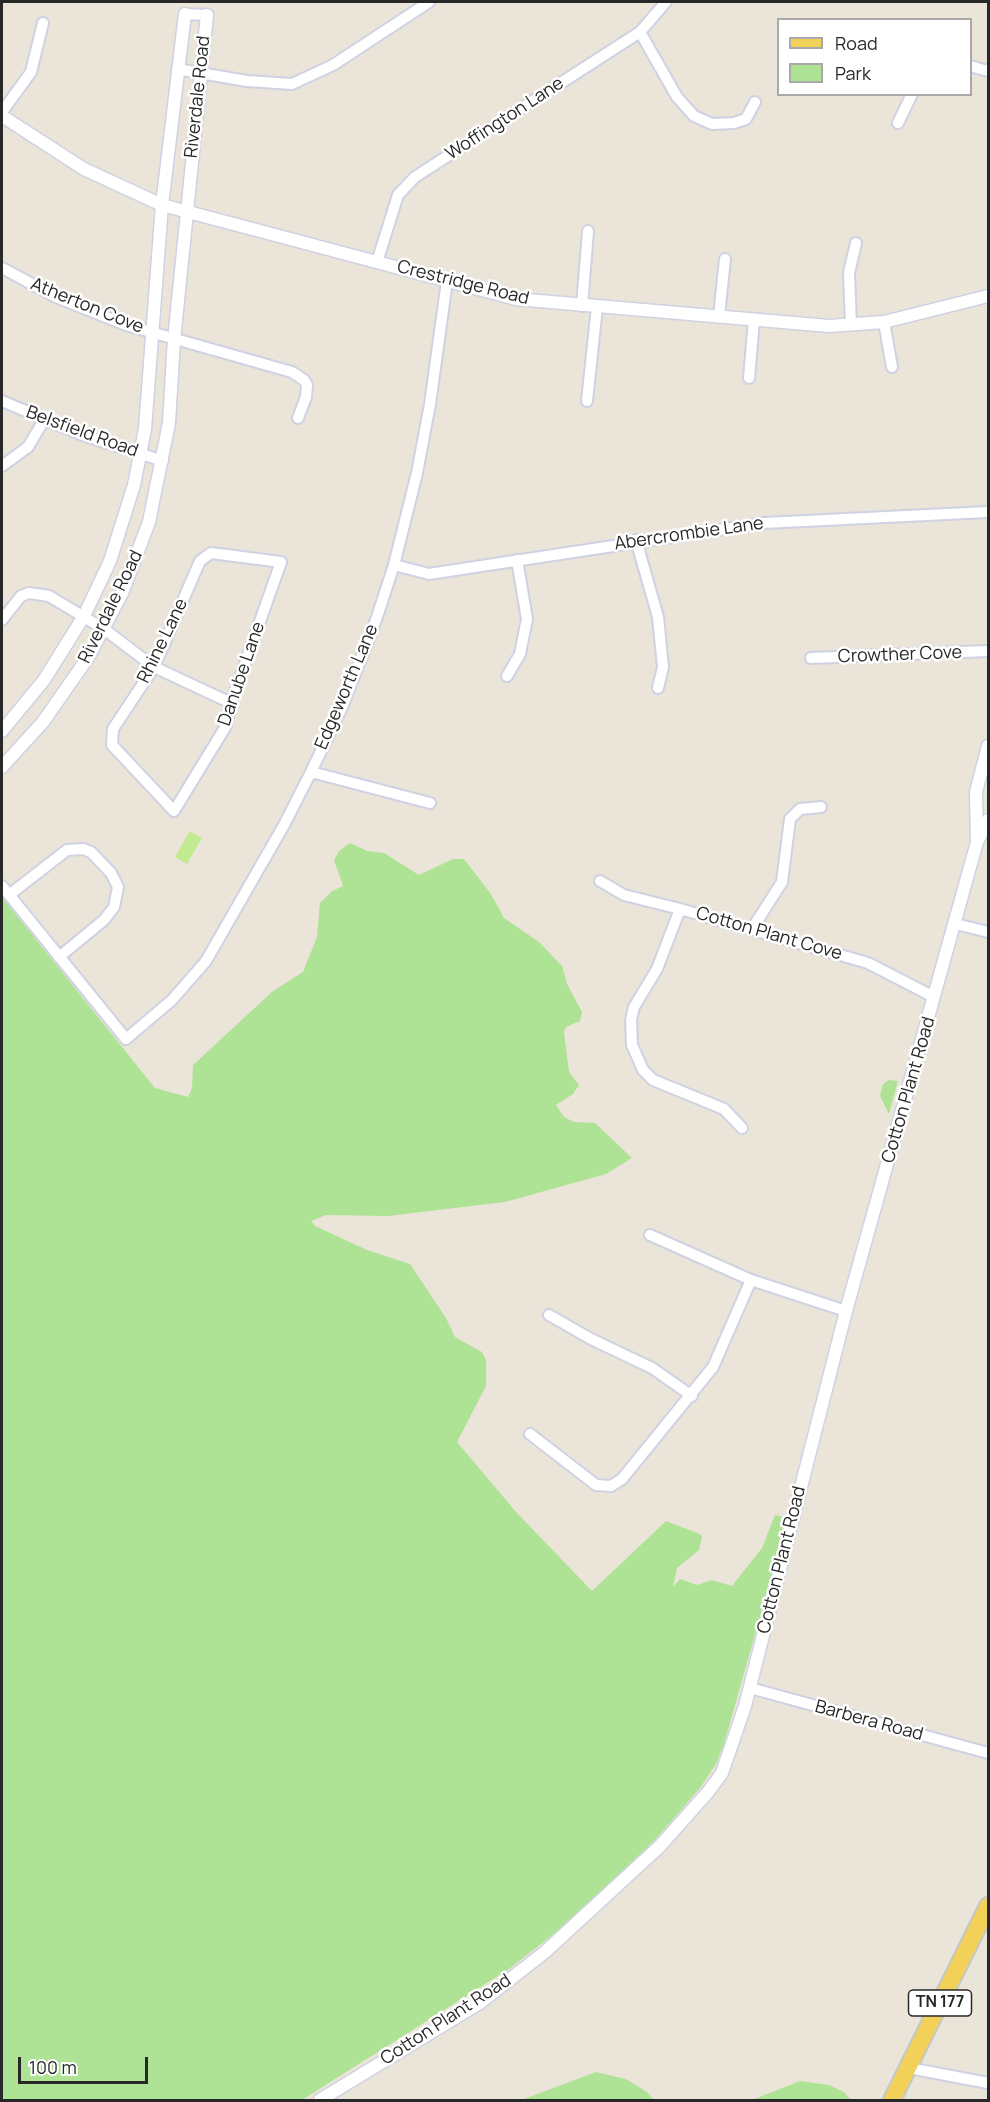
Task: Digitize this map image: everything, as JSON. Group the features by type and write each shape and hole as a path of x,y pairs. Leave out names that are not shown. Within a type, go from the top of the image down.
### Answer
{"main road":[{"name":"TN 177","path":"892,2100 988,1906"}],"street":[{"path":"177,69 247,81 292,84 333,65 429,2"},
{"name":"Woffington Lane","path":"376,262 398,195 415,177 640,32 666,2"},
{"name":"Riverdale Road","path":"2,731 44,680 84,616 98,589 119,535 141,454 147,408 162,205 185,14 207,15 174,340 169,423 163,462 140,550 104,629 58,703 2,767"},
{"path":"2,114 31,72 43,23"},
{"path":"640,32 677,97 694,116 712,124 734,123 746,119 755,102"},
{"path":"972,67 988,71"},
{"path":"898,123 911,96"},
{"name":"Crestridge Road","path":"2,114 84,169 162,205 516,299 754,320 851,325 884,322 988,296"},
{"path":"582,306 588,231"},
{"path":"851,325 849,273 856,243"},
{"path":"719,316 725,259"},
{"name":"Atherton Cove","path":"2,268 76,306 151,333 299,375 307,385 307,391 298,418"},
{"name":"Edgeworth Lane","path":"59,957 126,1039 172,1000 206,961 311,772 351,685 394,565 410,505 429,412 447,281"},
{"path":"587,401 597,307"},
{"path":"748,378 754,320"},
{"path":"884,322 892,367"},
{"name":"Belsfield Road","path":"2,401 44,420 163,462"},
{"path":"2,466 28,447 44,420"},
{"name":"Abercrombie Lane","path":"394,565 429,574 636,540 764,523 988,512"},
{"path":"636,540 658,617 663,666 658,688"},
{"name":"Rhine Lane","path":"174,811 112,745 113,729 154,667 200,561 210,553 281,562"},
{"path":"507,676 520,654 527,619 517,560"},
{"name":"Danube Lane","path":"174,811 226,726 231,703 281,562"},
{"path":"2,620 15,601 29,593 49,596 104,629 154,667 231,703"},
{"name":"Crowther Cove","path":"811,658 988,651"},
{"name":"Cotton Plant Road","path":"977,842 976,792 988,746"},
{"path":"311,772 430,803"},
{"path":"752,929 782,882 790,819 800,809 821,807"},
{"name":"Cotton Plant Road","path":"320,2100 481,2002 545,1952 660,1846 722,1773 750,1688 846,1311 956,924 977,842 988,820"},
{"path":"2,886 9,895 59,957 104,920 114,907 118,887 111,873 91,852 83,849 67,850 9,895"},
{"name":"Cotton Plant Cove","path":"600,881 624,895 868,963 934,997"},
{"path":"680,909 657,969 634,1007 631,1020 632,1045 643,1070 653,1080 724,1109 742,1128"},
{"path":"956,924 988,932"},
{"path":"650,1235 751,1280 846,1311"},
{"path":"530,1434 591,1482 602,1487 611,1486 628,1475 692,1396 721,1353 751,1280"},
{"path":"549,1315 591,1339 652,1368 692,1396"},
{"name":"Barbera Road","path":"750,1688 988,1753"},
{"path":"909,2068 988,2083"}],"green space":[{"path":"190,831 202,838 187,864 175,857"},
{"path":"350,843 367,851 384,853 419,875 453,859 464,859 491,894 504,918 539,942 562,966 567,984 582,1012 580,1021 566,1027 564,1032 569,1072 579,1085 573,1094 556,1105 564,1117 574,1122 595,1123 632,1158 606,1174 505,1202 388,1216 326,1215 311,1221 315,1226 367,1250 410,1264 446,1318 455,1337 482,1352 486,1360 486,1386 457,1442 517,1513 592,1591 666,1521 700,1534 702,1537 699,1550 677,1568 673,1587 680,1579 697,1585 712,1580 732,1586 762,1548 775,1515 788,1518 724,1744 716,1764 700,1788 654,1841 560,1929 509,1969 302,2100 2,2100 2,897 155,1088 188,1097 192,1088 193,1065 273,991 303,972 317,937 320,903 332,891 343,886 334,860 339,851"},
{"path":"889,1080 898,1081 889,1114 880,1096 883,1084"},
{"path":"596,2072 626,2079 647,2092 654,2100 499,2100 524,2099"},
{"path":"800,2081 829,2085 844,2092 851,2100 752,2100"}]}
